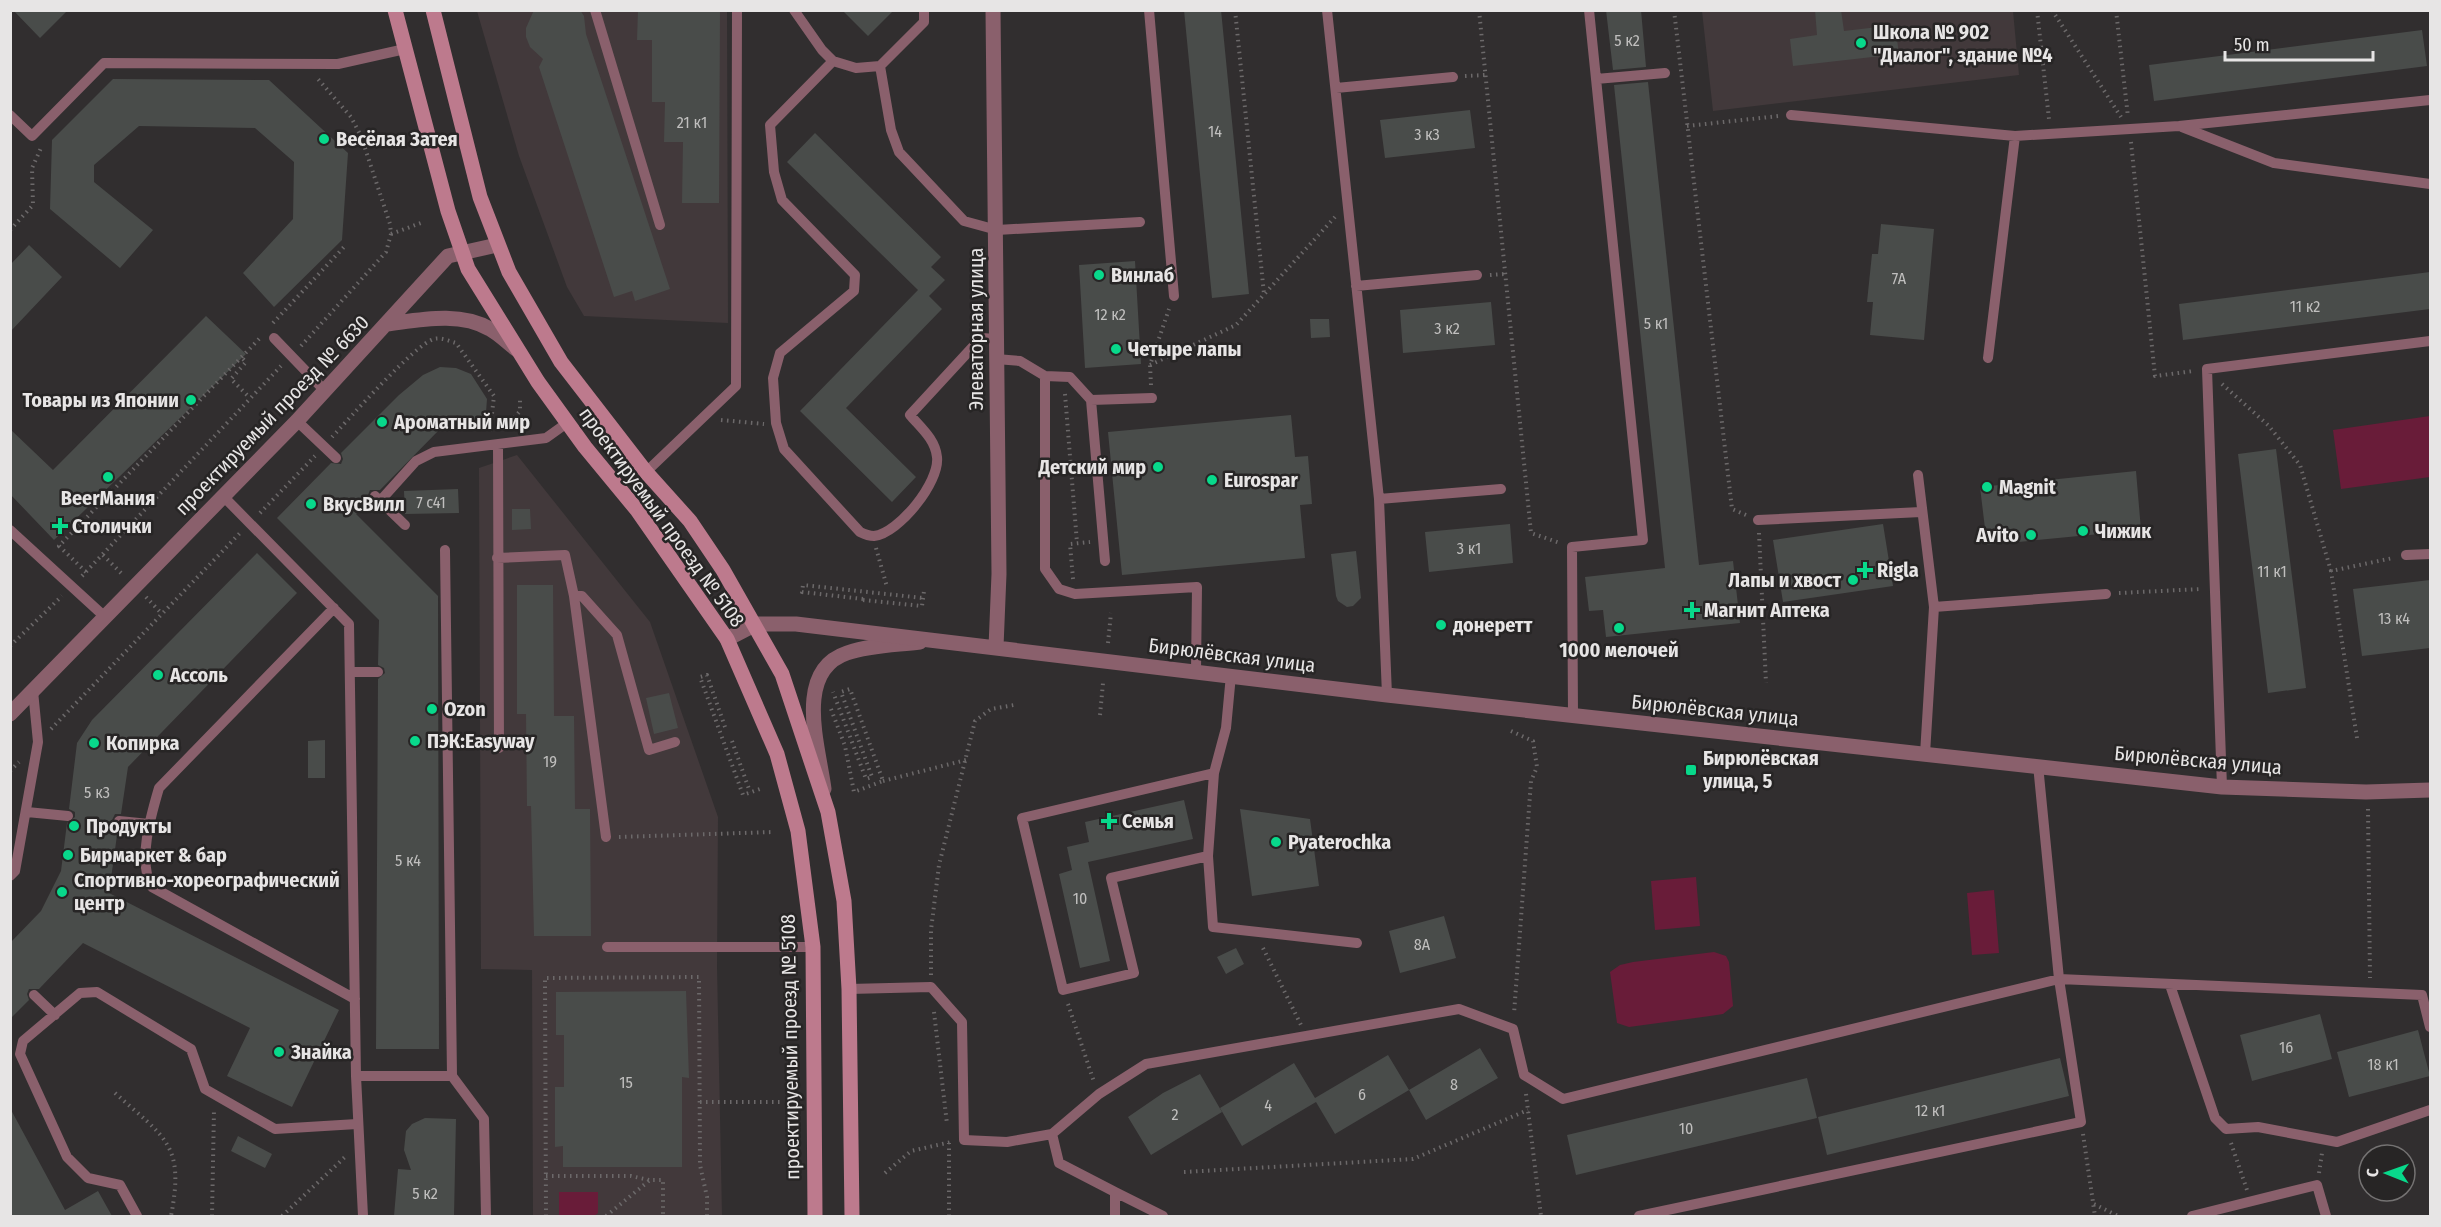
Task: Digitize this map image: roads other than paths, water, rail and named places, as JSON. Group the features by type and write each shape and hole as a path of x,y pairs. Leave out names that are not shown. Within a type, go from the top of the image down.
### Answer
{"main road":[{"name":"проектируемый проезд № 5108","path":"394,10 460,252 516,349 567,423 637,510 727,639 777,754 798,831 813,947 815,1216"},
{"name":"проектируемый проезд № 5108","path":"434,10 480,196 497,245 537,324 561,362 646,472 690,520 756,624 782,674 828,813 844,902 849,989 852,1216"}],"street":[{"name":"Элеваторная улица","path":"993,10 999,574 996,647"},
{"path":"460,252 497,245"},
{"name":"проектируемый проезд № 6630","path":"10,714 297,421 448,256 460,252"},
{"path":"387,324 434,319 473,321 489,328 516,349"},
{"path":"727,639 756,624 796,624 933,640"},
{"path":"828,813 813,706 819,676 830,663 845,653 933,640"},
{"name":"Бирюлёвская улица","path":"933,640 1387,695 2222,787 2366,792 2430,790"}],"lane":[{"path":"595,10 660,225"},
{"path":"646,472 736,386 737,10"},
{"path":"794,10 833,61 856,68 880,66 924,22 924,10"},
{"path":"1149,10 1174,296"},
{"path":"1327,10 1379,499 1387,695"},
{"path":"1573,715 1572,547 1643,540 1589,10"},
{"path":"10,115 32,136 104,63 338,64 405,49"},
{"path":"833,61 770,125 774,172 782,200 855,275 854,291 780,353 773,378 776,424 784,449 860,532 873,536 886,531 921,500 930,485 938,459 934,442 910,415 981,338 997,339"},
{"path":"880,66 891,130 899,152 964,220 997,230 1140,222"},
{"path":"1596,80 1665,73"},
{"path":"1336,88 1453,77"},
{"path":"1791,115 2015,136 2179,126 2430,100"},
{"path":"2179,126 2274,163 2430,184"},
{"path":"1988,358 2015,136"},
{"path":"1356,286 1477,275"},
{"path":"269,336 292,356 325,391"},
{"path":"2222,787 2207,369 2430,341"},
{"path":"996,359 1020,361 1045,376 1070,377 1091,400 1105,561"},
{"path":"1045,376 1045,569 1059,589 1075,594 1197,587 1196,671"},
{"path":"1091,400 1152,398"},
{"path":"297,421 336,458"},
{"path":"405,525 378,499 416,461 434,452 497,439 546,438 567,423"},
{"path":"497,439 499,748"},
{"path":"1918,475 1934,607 1925,754"},
{"path":"1379,499 1501,489"},
{"path":"224,497 349,624 357,1124 363,1216"},
{"path":"1758,520 1921,512"},
{"path":"10,530 105,617"},
{"path":"445,550 443,671 452,1076 484,1119 486,1216"},
{"path":"2406,555 2430,554"},
{"path":"497,558 566,555 574,597 606,837"},
{"path":"1934,607 2106,594"},
{"path":"574,597 582,596 617,635 649,750 675,742"},
{"path":"334,608 159,788 149,824 146,876 152,887 355,999"},
{"path":"351,672 378,672"},
{"path":"1231,675 1226,728 1214,773 1208,856 1213,927 1357,943"},
{"path":"10,876 15,870 38,742 33,691"},
{"path":"1639,1216 2081,1122 2059,979 2038,765"},
{"path":"1208,856 1111,878 1134,973 1063,990 1022,818 1214,773"},
{"path":"27,812 68,816"},
{"path":"119,821 149,824"},
{"path":"607,947 813,947"},
{"path":"849,989 931,987 962,1023 964,1140 1006,1142 1052,1134 1099,1094 1146,1064 1459,1009 1513,1029 1524,1075 1563,1099 2059,979 2422,995 2430,1019"},
{"path":"2170,985 2215,1118 2226,1129 2258,1127 2337,1142 2430,1110"},
{"path":"137,1216 120,1185 88,1178 67,1157 20,1054 23,1041 80,993 97,992 191,1048 205,1089 274,1129 357,1124"},
{"path":"34,995 54,1014"},
{"path":"356,1076 452,1076"},
{"path":"1052,1134 1059,1163 1163,1216"},
{"path":"2192,1216 2317,1185 2326,1216"},
{"path":"1115,1192 1115,1216"}],"place":[{"name":"Школа № 902 \"Диалог\", здание №4","path":"1861,43"},
{"name":"Весёлая Затея","path":"324,139"},
{"name":"Винлаб","path":"1099,275"},
{"name":"Четыре лапы","path":"1116,349"},
{"name":"Товары из Японии","path":"191,400"},
{"name":"Ароматный мир","path":"382,422"},
{"name":"Детский мир","path":"1158,467"},
{"name":"BeerМания","path":"108,477"},
{"name":"Eurospar","path":"1212,480"},
{"name":"Magnit","path":"1987,487"},
{"name":"ВкусВилл","path":"311,504"},
{"name":"Столички","path":"60,526"},
{"name":"Чижик","path":"2083,531"},
{"name":"Avito","path":"2031,535"},
{"name":"Rigla","path":"1865,570"},
{"name":"Лапы и хвост","path":"1853,580"},
{"name":"Магнит Аптека","path":"1692,610"},
{"name":"донеретт","path":"1441,625"},
{"name":"1000 мелочей","path":"1619,628"},
{"name":"Ассоль","path":"158,675"},
{"name":"Ozon","path":"432,709"},
{"name":"ПЭК:Easyway","path":"415,741"},
{"name":"Копирка","path":"94,743"},
{"name":"Бирюлёвская улица, 5","path":"1691,770"},
{"name":"Семья","path":"1109,821"},
{"name":"Продукты","path":"74,826"},
{"name":"Pyaterochka","path":"1276,842"},
{"name":"Бирмаркет & бар","path":"68,855"},
{"name":"Спортивно-хореографический центр","path":"62,892"},
{"name":"Знайка","path":"279,1052"}]}
